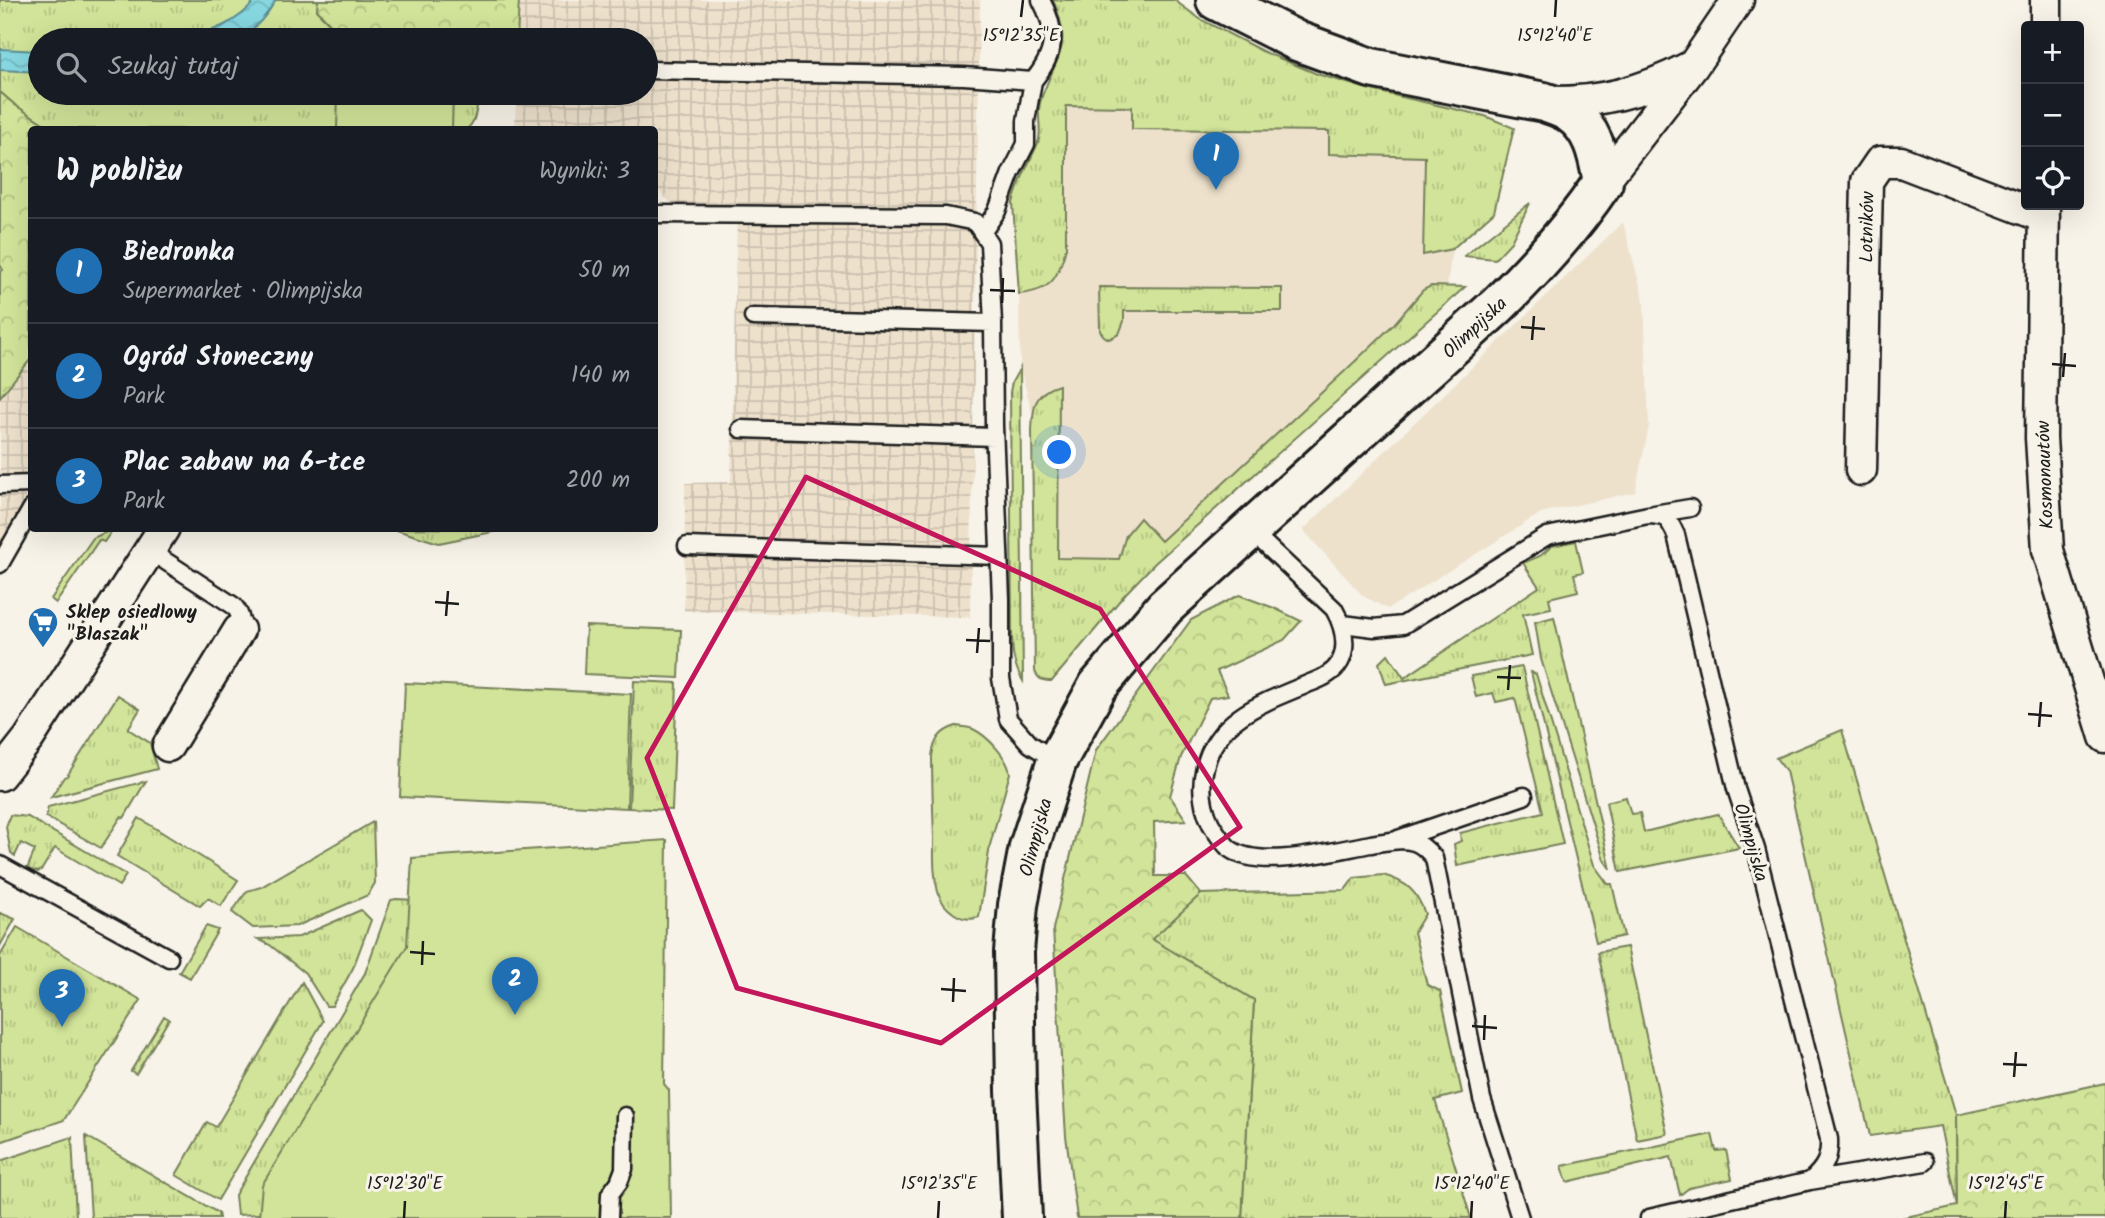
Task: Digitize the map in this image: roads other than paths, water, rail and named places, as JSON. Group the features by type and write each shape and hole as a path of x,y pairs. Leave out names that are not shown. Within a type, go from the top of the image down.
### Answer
{"street":[{"path":"1216,0 1297,41 1371,68 1544,102 1578,102 1616,96 1666,80 1693,65"},
{"path":"1603,182 1693,65 1738,0"},
{"path":"2046,0 2046,21"},
{"path":"1544,102 1570,113 1584,127 1597,146 1603,182"},
{"name":"Lotników","path":"1861,470 1867,181 1880,162 1901,162 2044,211"},
{"name":"Olimpijska","path":"1022,1218 1014,1021 1018,905 1029,847 1057,761 1098,686 1165,607 1535,269 1574,224 1603,182"},
{"name":"Kosmonautów","path":"2044,211 2041,439 2048,550 2105,737"},
{"path":"0,775 29,737 157,540"},
{"path":"168,746 239,630"}],"lane":[{"path":"982,233 998,211 1011,173 1026,144 1026,121 1033,81 1051,54 1050,17 1041,0"},
{"path":"658,69 964,76 1033,81"},
{"path":"658,214 946,216 975,222 989,243 1001,678 1008,719 1030,744 1057,761"},
{"path":"753,317 993,323"},
{"path":"741,429 994,437"},
{"path":"0,485 28,484"},
{"path":"1343,624 1374,628 1403,625 1548,536 1690,508"},
{"path":"0,564 28,515"},
{"name":"Olimpijska","path":"1648,515 1669,520 1676,535 1736,789 1756,849 1829,1139 1830,1154 1823,1170 1810,1181"},
{"path":"1250,530 1334,609 1343,624 1345,645 1340,662 1329,675 1245,712 1229,723 1208,753 1202,780 1204,806 1212,825 1230,849 1253,859 1286,858 1392,841 1524,796"},
{"path":"157,540 234,606 240,613 239,630"},
{"path":"687,546 999,556"},
{"path":"1392,841 1415,842 1434,858 1482,1099 1520,1218"},
{"path":"0,865 169,958"},
{"path":"608,1218 610,1194 624,1169 625,1116"},
{"path":"1649,1218 1810,1181 1925,1162"}],"water":[{"path":"255,0 276,0 253,28 216,28 232,21"},
{"path":"0,49 28,50 28,71 0,70"}],"place":[{"name":"Biedronka","path":"1216,190"},
{"name":"Sklep osiedlowy \"Blaszak\"","path":"43,649"},
{"name":"Ogród Słoneczny","path":"515,1015"},
{"name":"Plac zabaw na 6-tce","path":"62,1027"}]}
